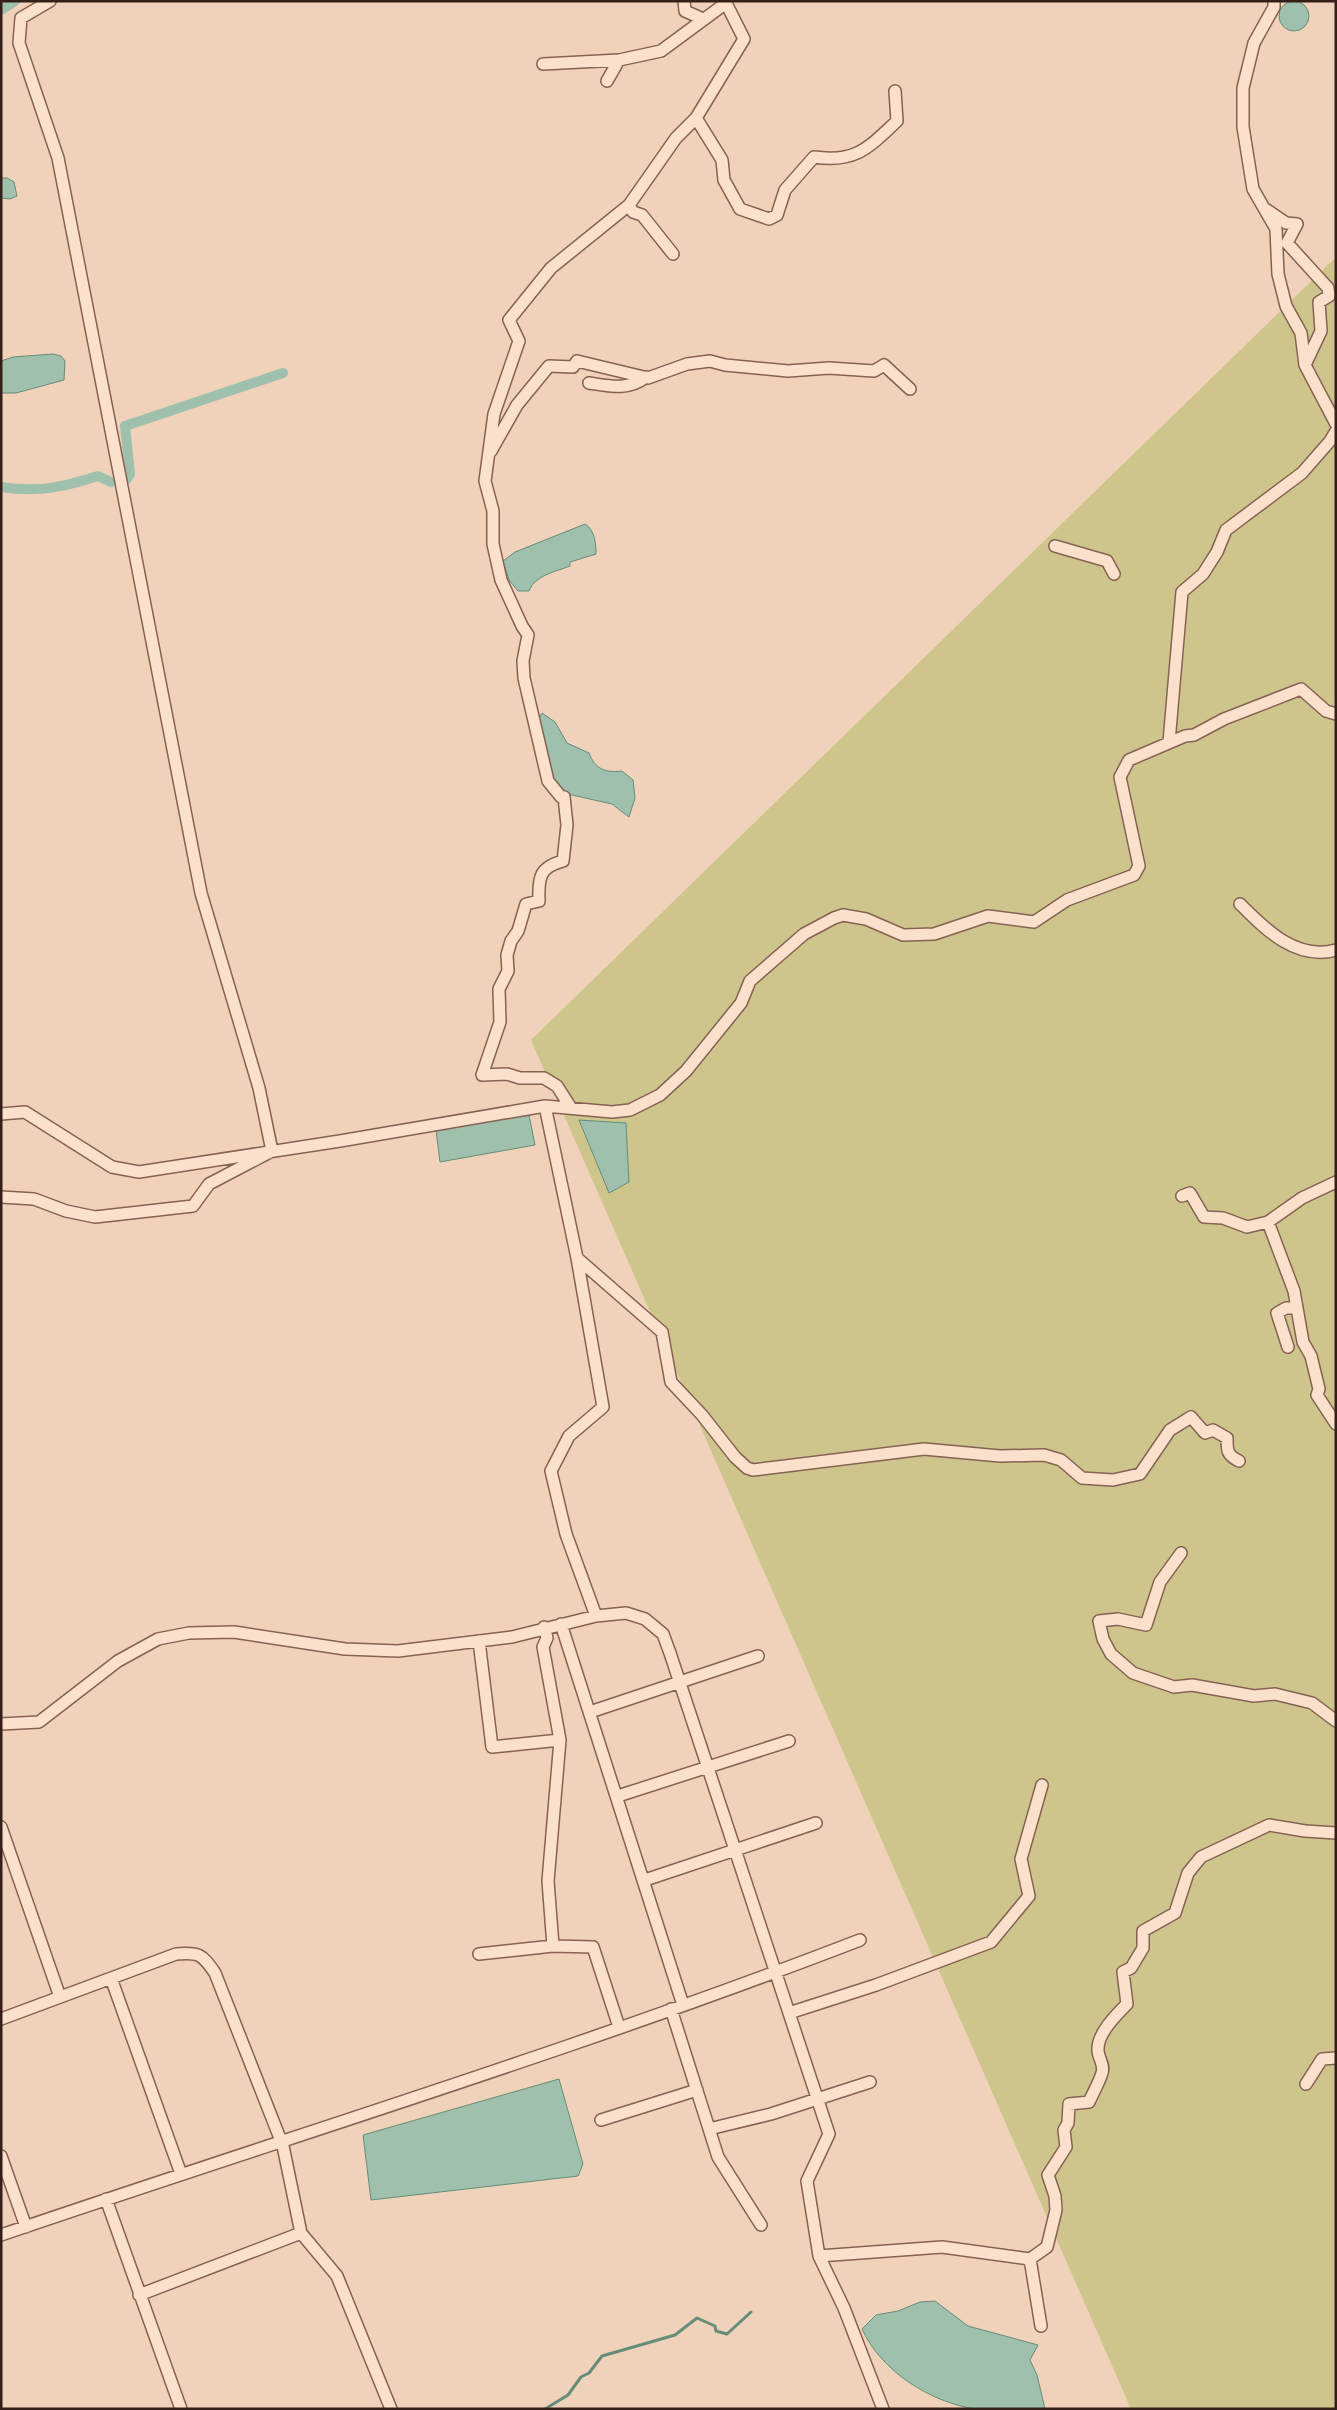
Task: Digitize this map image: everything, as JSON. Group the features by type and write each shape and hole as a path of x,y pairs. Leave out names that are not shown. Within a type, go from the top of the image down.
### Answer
{"street":[{"path":"50,1 21,18 19,43 58,158 144,610 162,687 201,893 259,1088 272,1151"},
{"path":"684,1 685,11 703,18"},
{"path":"1274,1 1274,7 1254,43 1243,88 1243,127 1253,189 1276,229 1278,274 1286,306 1301,334 1305,365 1336,424"},
{"path":"543,64 619,60 661,51 703,18 726,3 744,39 696,118 676,138 629,206 551,268 509,320 519,341 494,414 485,481 493,511 493,544 501,580 522,626 528,634 523,661 524,678 548,781 564,797 567,825 564,861 549,865 543,871 538,888 539,900 526,904 518,931 511,941 507,955 508,972 499,989 500,1022 482,1075 508,1074 520,1078 544,1078 557,1086 571,1108"},
{"path":"607,81 619,60"},
{"path":"696,118 722,160 724,180 740,209 769,219 777,214 785,190 814,157 834,160 854,155 870,146 897,121 895,91"},
{"path":"629,206 633,212 642,215 673,254"},
{"path":"1264,207 1286,223 1297,224 1287,243 1328,288 1329,296 1319,302 1322,323 1321,331 1305,365"},
{"path":"487,459 517,405 549,366 573,367 578,361 646,378"},
{"path":"589,383 624,388 646,378 687,364 710,361 726,365 788,371 829,368 874,371 884,366 910,389"},
{"path":"1169,742 1182,592 1203,574 1217,552 1226,530 1302,473 1330,441 1336,431"},
{"path":"1055,546 1107,561 1114,574"},
{"path":"1,1114 25,1112 112,1167 139,1172 545,1106 612,1112 630,1110 660,1095 686,1071 741,1003 750,981 804,934 843,915 866,919 903,934 934,934 988,916 1034,922 1067,900 1134,875 1139,866 1120,777 1129,760 1185,736 1194,736 1224,719 1301,689 1326,711 1336,714"},
{"path":"1240,904 1269,933 1291,946 1317,951 1336,950"},
{"path":"545,1106 577,1258 603,1407 569,1436 551,1472 566,1534 596,1616"},
{"path":"1,1197 34,1199 66,1211 95,1217 193,1206 209,1184 272,1151"},
{"path":"1182,1196 1190,1193 1204,1217 1222,1218 1247,1227 1268,1222 1302,1198 1336,1182"},
{"path":"1268,1222 1294,1291 1303,1342 1311,1356 1319,1390 1317,1395 1336,1424"},
{"path":"577,1258 662,1332 671,1382 702,1415 735,1457 747,1468 753,1470 924,1449 1000,1456 1044,1454 1061,1460 1082,1478 1113,1480 1140,1474 1170,1430 1191,1417 1206,1433 1213,1430 1227,1438 1229,1456 1239,1461"},
{"path":"1288,1347 1277,1313 1286,1308 1296,1308"},
{"path":"1182,1553 1160,1582 1146,1625 1118,1619 1098,1621 1103,1639 1111,1654 1133,1673 1167,1685 1174,1687 1192,1684 1254,1696 1275,1694 1312,1703 1336,1720"},
{"path":"1,1724 39,1722 118,1661 158,1639 188,1633 234,1632 345,1649 398,1651 512,1637 596,1616 626,1613 645,1619 663,1634 829,2134 807,2181 819,2256 844,2308 883,2409"},
{"path":"561,1624 683,2005"},
{"path":"544,1628 547,1638 543,1647 560,1740 548,1881 553,1946"},
{"path":"478,1641 492,1747 560,1740"},
{"path":"596,1710 758,1656"},
{"path":"621,1795 789,1741"},
{"path":"789,2013 876,1985 991,1942 1029,1896 1022,1859 1042,1785"},
{"path":"648,1879 816,1824"},
{"path":"819,2256 942,2247 1030,2260 1047,2247 1056,2210 1055,2196 1048,2175 1066,2147 1064,2130 1068,2123 1070,2104 1089,2102 1103,2071 1098,2052 1099,2042 1114,2018 1127,2004 1123,1972 1131,1968 1143,1948 1143,1931 1175,1913 1188,1873 1201,1857 1269,1825 1336,1834"},
{"path":"1,1827 60,1997"},
{"path":"1,2235 619,2027 860,1940"},
{"path":"479,1954 553,1946 593,1947 619,2027"},
{"path":"1,2019 176,1954 192,1953 204,1957 215,1973 280,2141 301,2233 337,2276 392,2409"},
{"path":"111,1978 181,2174"},
{"path":"671,2008 718,2157 760,2226"},
{"path":"1306,2084 1322,2059 1336,2058"},
{"path":"709,2129 771,2114 870,2082"},
{"path":"601,2120 697,2090"},
{"path":"1,2156 26,2227"},
{"path":"106,2199 181,2409"},
{"path":"139,2295 301,2233"},
{"path":"1030,2260 1041,2326"}],"shaded area":[{"path":"1294,1 1305,5 1309,16 1305,27 1294,31 1283,27 1279,16 1283,5"},
{"path":"1,178 7,178 14,182 17,196 10,199 1,198"},
{"path":"1336,257 1336,2409 1131,2409 531,1040"},
{"path":"53,354 61,356 65,361 64,380 16,393 1,393 1,361 13,357"},
{"path":"585,524 593,533 596,554 570,562 570,566 541,578 536,581 529,591 518,591 509,580 503,561 515,552"},
{"path":"542,713 555,722 567,743 589,753 594,763 601,769 622,771 633,780 635,798 629,817 612,804 563,793 551,782 538,720"},
{"path":"529,1115 535,1145 440,1162 436,1130"},
{"path":"579,1120 626,1123 629,1182 609,1193"},
{"path":"559,2079 583,2164 578,2176 371,2200 363,2135"},
{"path":"935,2301 968,2326 1038,2345 1030,2360 1037,2375 1045,2409 975,2409 958,2405 924,2392 894,2371 870,2344 862,2329 876,2315 898,2311 920,2302"}],"waterway":[{"path":"1,10 15,1"},
{"path":"127,479 130,474 125,426 283,373"},
{"path":"1,487 15,489 51,488 98,476 111,482"},
{"path":"545,2409 568,2395 581,2377 589,2373 602,2356 675,2335 697,2318 715,2326 716,2331 727,2334 751,2312"}]}
